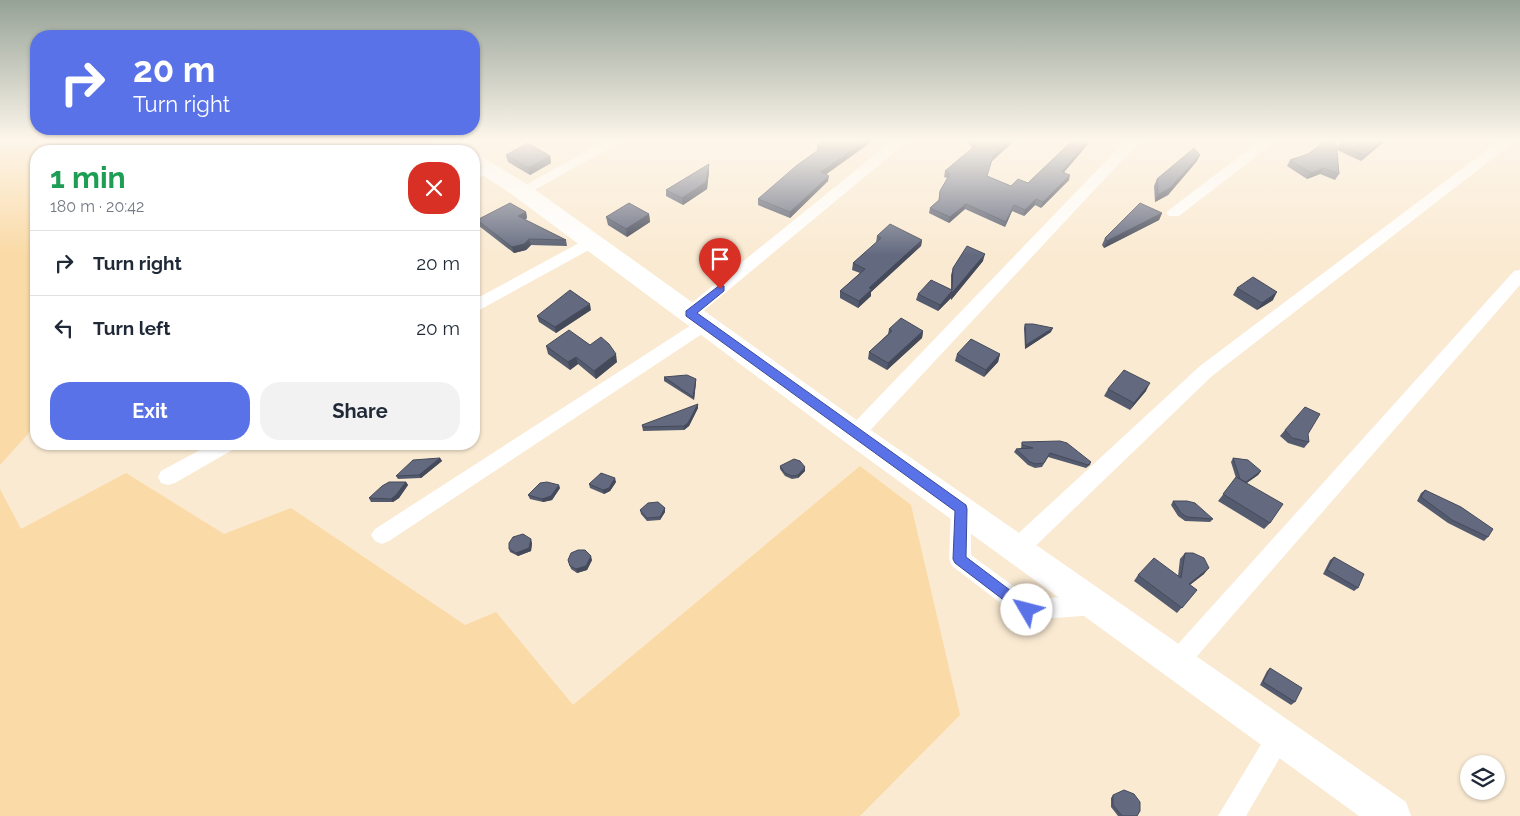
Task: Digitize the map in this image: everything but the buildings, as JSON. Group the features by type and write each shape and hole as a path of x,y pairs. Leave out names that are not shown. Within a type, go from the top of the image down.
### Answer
{"main road":[{"path":"501,178 522,191 855,434 1281,735 1392,816"}],"street":[{"path":"522,191 546,178"},
{"path":"382,535 697,318 858,178"},
{"path":"855,434 1098,178"},
{"path":"1174,213 1220,178"},
{"path":"1018,549 1206,371 1464,178"},
{"path":"480,304 590,242"},
{"path":"1177,662 1520,276"},
{"path":"168,477 216,450"},
{"path":"961,509 960,559 1027,610 1096,604"},
{"path":"1231,816 1281,735"}],"shaded area":[{"path":"0,178 30,178 30,432 0,465"},
{"path":"860,466 911,505 960,715 860,816 0,816 0,489 21,529 126,473 224,534 291,508 465,625 496,612 573,705"}],"route":[{"path":"720,289 690,313 961,509 960,559 1027,610"}]}
